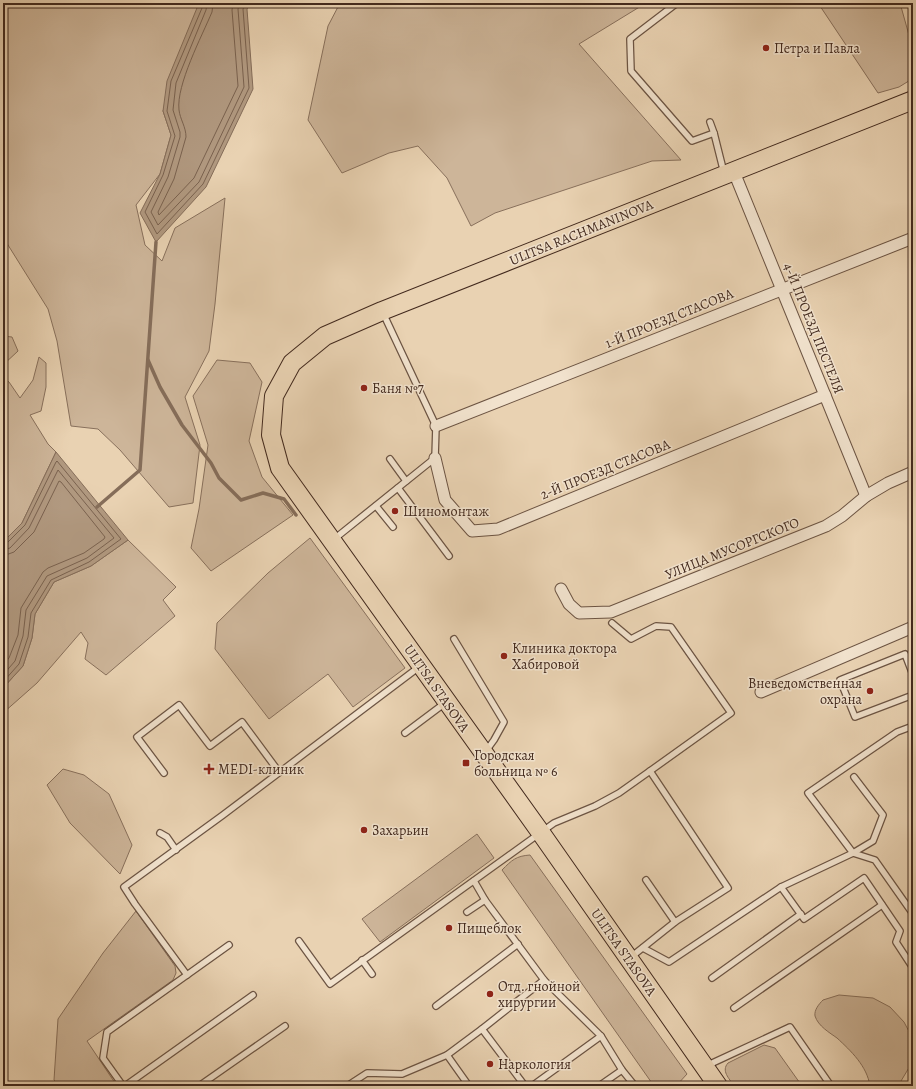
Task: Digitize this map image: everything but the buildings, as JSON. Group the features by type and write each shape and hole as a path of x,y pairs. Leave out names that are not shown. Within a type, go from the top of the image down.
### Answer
{"main road":[{"name":"ULITSA RACHMANINOVA","path":"274,396 292,363 325,336 382,311 913,100"},
{"name":"ULITSA STASOVA","path":"274,396 271,435 280,468 629,958 718,1086"}],"street":[{"name":"4-Й ПРОЕЗД ПЕСТЕЛЯ","path":"729,173 782,290 866,496"},
{"name":"1-Й ПРОЕЗД СТАСОВА","path":"436,426 913,238"},
{"name":"2-Й ПРОЕЗД СТАСОВА","path":"435,458 445,500 472,532 498,529 824,395"},
{"name":"УЛИЦА МУСОРГСКОГО","path":"561,589 569,604 579,613 611,612 826,526 842,516 866,496 888,483 913,472"},
{"path":"761,692 913,627"}],"lane":[{"path":"677,3 630,39 631,71 692,141 714,133"},
{"path":"710,122 729,173"},
{"path":"332,541 435,458 436,426 382,311"},
{"path":"390,459 406,481"},
{"path":"398,488 449,556"},
{"path":"376,506 393,527"},
{"path":"298,941 330,984 554,823 595,806 613,796 731,713 671,627 656,626 631,639 612,623"},
{"path":"454,639 504,722 484,754"},
{"path":"913,675 905,654 840,680 855,718 913,695"},
{"path":"186,975 124,887 362,713 421,666"},
{"path":"405,733 447,702"},
{"path":"164,773 138,737 179,705 210,746 242,722 280,772"},
{"path":"913,726 897,732 808,793 853,853 875,860 913,914"},
{"path":"629,958 675,922 728,888 650,771"},
{"path":"643,948 669,962 781,887 853,853 873,841 883,816 854,776"},
{"path":"160,833 167,837 176,850"},
{"path":"781,887 804,919 864,878 900,931 896,942 913,968"},
{"path":"646,880 675,922"},
{"path":"474,881 485,900 544,980 601,1036 622,1070 635,1086"},
{"path":"467,912 485,900"},
{"path":"734,1008 882,905"},
{"path":"712,978 801,914"},
{"path":"436,1006 518,944"},
{"path":"229,945 107,1032 103,1058 124,1086 253,995"},
{"path":"362,960 372,974"},
{"path":"347,1086 367,1072 402,1074 447,1055 482,1030 544,980"},
{"path":"199,1086 284,1026"},
{"path":"705,1067 790,1027 831,1086"},
{"path":"482,1030 525,1086"},
{"path":"532,1086 601,1036"},
{"path":"447,1055 469,1086"},
{"path":"599,1086 622,1070"}],"shaded area":[{"path":"3,3 199,3 163,111 171,135 160,174 136,205 145,245 162,261 175,228 225,198 209,351 185,397 200,445 193,503 169,507 120,450 98,429 71,426 57,341 48,309 3,237"},
{"path":"340,3 646,3 579,44 681,160 652,161 495,213 471,226 447,178 418,146 389,153 342,173 308,120 328,26"},
{"path":"818,3 900,3 912,46 912,79 899,87 878,93"},
{"path":"3,336 12,337 18,351 3,365"},
{"path":"39,357 46,363 46,387 41,411 30,415 48,444 56,452 22,523 3,542 3,377 9,382 20,398 33,380"},
{"path":"217,360 250,363 262,382 249,441 262,477 293,515 211,571 191,548 199,509 208,445 193,396"},
{"path":"310,538 405,668 353,707 328,674 269,719 215,649 217,623 268,573"},
{"path":"128,540 176,587 163,600 175,616 106,675 85,659 88,643 81,632 37,683 3,713 3,688 23,666 32,638 35,614 54,582 91,566"},
{"path":"63,769 84,775 109,794 132,845 120,874 70,823 47,785"},
{"path":"477,834 494,858 380,942 362,919"},
{"path":"530,855 687,1074 676,1086 654,1086 502,870 514,859 521,856"},
{"path":"136,911 175,966 176,973 173,980 87,1041 117,1086 59,1086 54,1080 58,1019 103,953"},
{"path":"839,995 873,998 890,1007 904,1022 913,1039 913,1061 898,1086 870,1086 866,1072 858,1059 837,1038 821,1026 817,1020 815,1012 821,1002"},
{"path":"764,1045 775,1048 802,1086 734,1086 725,1069 728,1063"}],"water":[{"path":"199,3 251,3 247,9 253,89 206,187 156,242 140,213 160,174 171,135 163,111 167,81"},
{"path":"56,452 128,540 91,566 54,582 35,614 32,638 23,666 3,688 3,542 22,523"}],"waterway":[{"path":"97,507 140,470 156,242"},
{"path":"148,360 160,387 182,425 211,463 219,478 241,500 263,493 284,499 296,515"}],"place":[{"name":"Петра и Павла","path":"766,48"},
{"name":"Баня №7","path":"364,388"},
{"name":"Шиномонтаж","path":"395,511"},
{"name":"Клиника доктора Хабировой","path":"504,656"},
{"name":"Вневедомственная охрана","path":"870,691"},
{"name":"Городская больница № 6","path":"466,763"},
{"name":"MEDI-клиник","path":"209,769"},
{"name":"Захарьин","path":"364,830"},
{"name":"Пищеблок","path":"449,928"},
{"name":"Отд. гнойной хирургии","path":"490,994"},
{"name":"Наркология","path":"490,1064"}]}
